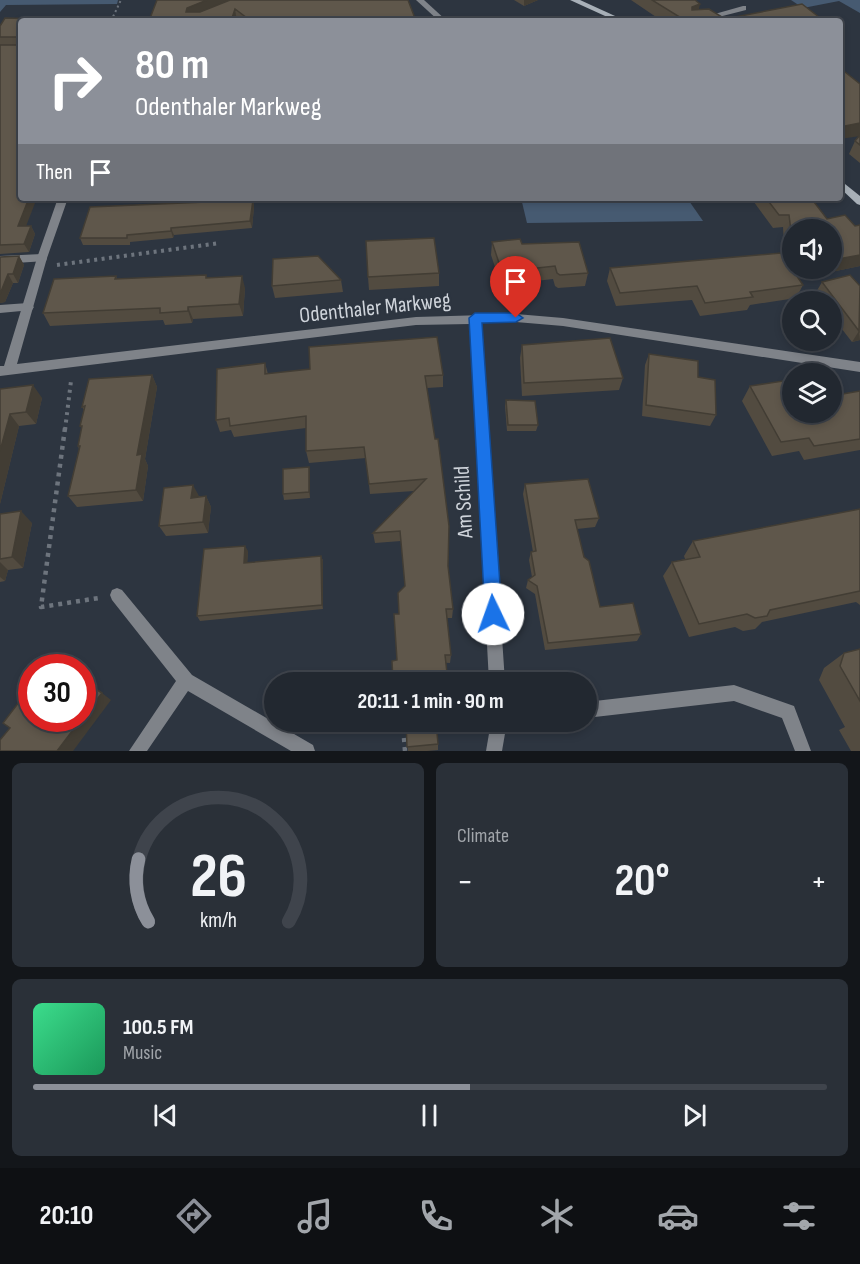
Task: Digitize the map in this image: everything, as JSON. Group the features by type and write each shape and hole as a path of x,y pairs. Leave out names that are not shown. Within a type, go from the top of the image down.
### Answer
{"main road":[{"path":"574,0 615,18"},
{"path":"843,186 860,202"}],"street":[{"path":"420,0 440,18"},
{"path":"706,18 743,9"},
{"path":"5,371 62,201"},
{"path":"0,260 41,262"},
{"path":"0,309 28,307"},
{"name":"Odenthaler Markweg","path":"5,371 416,321 475,318 516,318 563,322 860,368"},
{"name":"Am Schild","path":"475,318 496,672"},
{"path":"117,594 186,681 308,751"},
{"path":"137,751 186,681"},
{"path":"597,709 734,693 788,712 803,751"},
{"path":"494,751 497,732"}],"path":[{"path":"112,18 121,0"},
{"path":"41,262 220,243"},
{"path":"74,363 41,607 117,594"},
{"path":"404,738 405,751"}],"shaded area":[{"path":"0,0 118,0 117,4 6,5 0,12"},
{"path":"791,0 860,0 860,13 839,1 803,8"},
{"path":"522,201 689,201 703,221 527,223"}],"building":[{"path":"157,0 207,0 187,8 186,12 200,12 230,0 408,0 415,18 247,18 235,9 232,18 150,18"},
{"path":"652,0 695,0 700,4 692,7 692,10 709,9 723,18 681,18"},
{"path":"802,4 820,18 730,18"},
{"path":"5,18 18,18 18,37 0,37 0,26"},
{"path":"18,41 18,201 28,201 18,226 31,226 24,244 0,245 0,45 17,45"},
{"path":"843,70 860,84 860,123 843,126"},
{"path":"860,135 860,145 855,141"},
{"path":"253,201 250,221 171,228 171,231 127,235 127,238 80,238 90,207"},
{"path":"768,201 813,201 827,219 790,219 789,215 779,215"},
{"path":"845,215 855,226 860,225 860,255 842,258 842,219 827,219"},
{"path":"434,238 439,273 368,277 366,241"},
{"path":"520,239 522,244 579,242 588,273 560,275 555,266 502,272 492,242"},
{"path":"781,253 782,279 799,279 803,285 750,292 753,297 705,303 697,286 620,293 610,268"},
{"path":"19,256 13,274 8,274 0,294 0,257"},
{"path":"318,256 341,280 272,286 273,259"},
{"path":"206,275 206,278 242,276 239,304 188,307 188,311 160,313 160,308 43,313 54,279"},
{"path":"850,275 860,286 859,331 842,308 842,291 829,291 822,282 842,279"},
{"path":"437,337 443,375 425,376 435,439 438,439 449,526 448,566 453,609 446,609 451,655 445,655 447,672 393,672 392,661 397,660 394,614 399,614 398,593 405,586 400,531 373,533 426,479 369,484 364,447 306,451 306,416 230,426 229,418 216,420 217,369 265,363 265,374 310,369 309,347"},
{"path":"610,338 623,378 524,383 522,345"},
{"path":"649,354 698,361 698,377 715,380 716,415 646,405"},
{"path":"152,375 137,455 142,454 136,490 68,496 80,446 78,446 82,426 80,426 85,406 82,407 89,379"},
{"path":"782,381 782,423 842,423 842,394 860,391 860,439 814,446 809,438 781,442 750,386"},
{"path":"33,385 26,412 10,414 0,451 0,389"},
{"path":"506,400 535,401 538,425 508,425"},
{"path":"309,467 309,492 283,494 283,469"},
{"path":"588,479 599,518 575,520 584,557 589,561 600,607 633,603 641,634 548,643 537,586 528,580 535,575 531,552 536,551 525,484"},
{"path":"193,485 191,498 206,496 203,522 159,526 164,488"},
{"path":"860,509 860,591 770,610 767,616 755,618 747,614 699,624 672,562 700,557 693,541"},
{"path":"21,511 12,557 0,559 0,514"},
{"path":"245,546 244,563 321,556 322,605 197,616 204,549"},
{"path":"860,649 860,701 840,666 844,653"},
{"path":"96,689 102,693 96,700"},
{"path":"18,703 18,732 71,732 57,751 0,751 0,740 10,728 3,723"},
{"path":"406,732 437,732 438,744 407,747"}],"route":[{"path":"493,614 475,318 516,318"}]}
